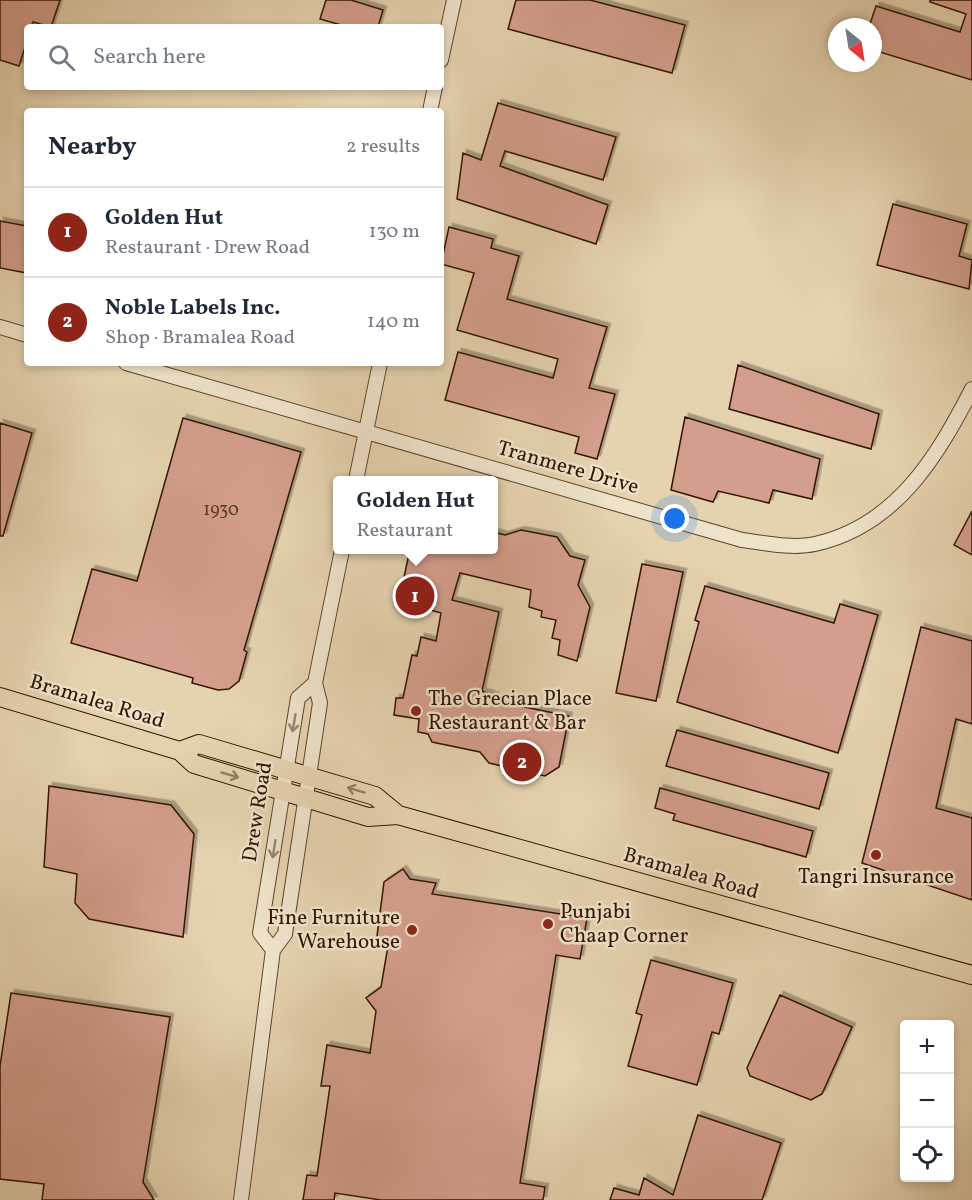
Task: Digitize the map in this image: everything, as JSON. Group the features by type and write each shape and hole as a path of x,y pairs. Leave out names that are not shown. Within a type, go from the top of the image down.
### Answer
{"main road":[{"name":"Bramalea Road","path":"0,697 180,751 194,764 368,817 398,815 972,975"},
{"name":"Bramalea Road","path":"180,751 199,744 309,776 375,796 398,815"}],"street":[{"path":"444,46 454,0"},
{"path":"431,108 434,90"},
{"path":"0,327 24,334"},
{"name":"Tranmere Drive","path":"137,366 742,540 814,544 853,530 888,510 920,474 952,429 972,389"},
{"path":"357,476 379,366"},
{"name":"Drew Road","path":"241,1200 273,950 285,934 320,704 315,683 341,554"},
{"name":"Drew Road","path":"273,950 260,933 298,698 315,683"}],"building":[{"path":"0,0 60,0 52,24 33,22 24,24 24,50 19,66 0,60"},
{"path":"326,0 351,0 383,10 379,24 338,24 320,19"},
{"path":"516,0 590,0 685,25 672,73 508,29"},
{"path":"930,0 972,0 972,80 882,53 882,18 872,18 876,6 960,32 966,14 930,2"},
{"path":"498,103 616,137 603,180 505,151 500,166 608,205 596,244 457,199 463,153 481,160"},
{"path":"893,204 967,224 959,256 972,260 969,289 877,265"},
{"path":"0,221 24,225 24,272 0,268"},
{"path":"449,227 493,239 491,248 519,256 507,299 607,327 589,388 615,394 597,459 575,453 579,437 445,400 458,352 553,378 558,359 457,330 474,273 444,265 444,250"},
{"path":"738,365 879,414 871,449 729,409"},
{"path":"685,417 820,459 812,499 773,490 769,503 718,491 713,502 671,490"},
{"path":"183,418 301,452 244,650 247,652 239,681 229,689 218,690 192,683 193,678 71,643 92,569 137,581"},
{"path":"0,423 32,433 3,536 0,536"},
{"path":"972,511 972,555 954,545"},
{"path":"521,530 557,537 570,556 585,560 578,585 590,607 577,661 558,655 560,640 552,638 556,620 541,617 542,611 529,607 531,590 460,573 452,600 499,612 482,691 495,696 495,701 569,716 559,767 545,776 489,763 480,752 432,742 428,734 418,732 419,719 394,715 396,698 403,698 412,655 417,656 421,637 436,641 441,613 399,601 409,554 498,554 498,533 505,535"},
{"path":"642,564 683,572 656,701 616,693"},
{"path":"705,586 834,623 840,604 878,615 838,753 677,702 699,622 695,620"},
{"path":"921,627 972,641 972,724 956,719 936,808 972,818 972,900 862,863"},
{"path":"677,730 829,773 819,809 666,766"},
{"path":"49,786 171,805 194,834 183,937 89,919 75,903 77,874 44,867"},
{"path":"660,788 813,831 806,857 673,820 675,814 655,808"},
{"path":"403,869 410,879 436,883 432,894 587,918 580,959 556,955 520,1183 545,1187 543,1200 381,1200 335,1193 334,1200 303,1200 307,1175 317,1176 330,1086 321,1086 327,1045 370,1053 376,1011 366,998 381,987 388,946 376,944 384,882"},
{"path":"651,960 733,983 719,1034 712,1032 697,1085 628,1066 642,1015 636,1013"},
{"path":"11,993 170,1017 143,1182 154,1200 42,1200 44,1184 0,1179 0,1066"},
{"path":"780,995 852,1027 822,1094 811,1100 750,1076 747,1068"},
{"path":"698,1115 781,1143 762,1200 610,1200 614,1188 639,1195 644,1178 673,1195"}],"place":[{"name":"Golden Hut","path":"415,596"},
{"name":"The Grecian Place Restaurant & Bar","path":"416,711"},
{"name":"Noble Labels Inc.","path":"522,762"},
{"name":"Tangri Insurance","path":"876,855"},
{"name":"Punjabi Chaap Corner","path":"548,924"},
{"name":"Fine Furniture Warehouse","path":"412,930"}]}
